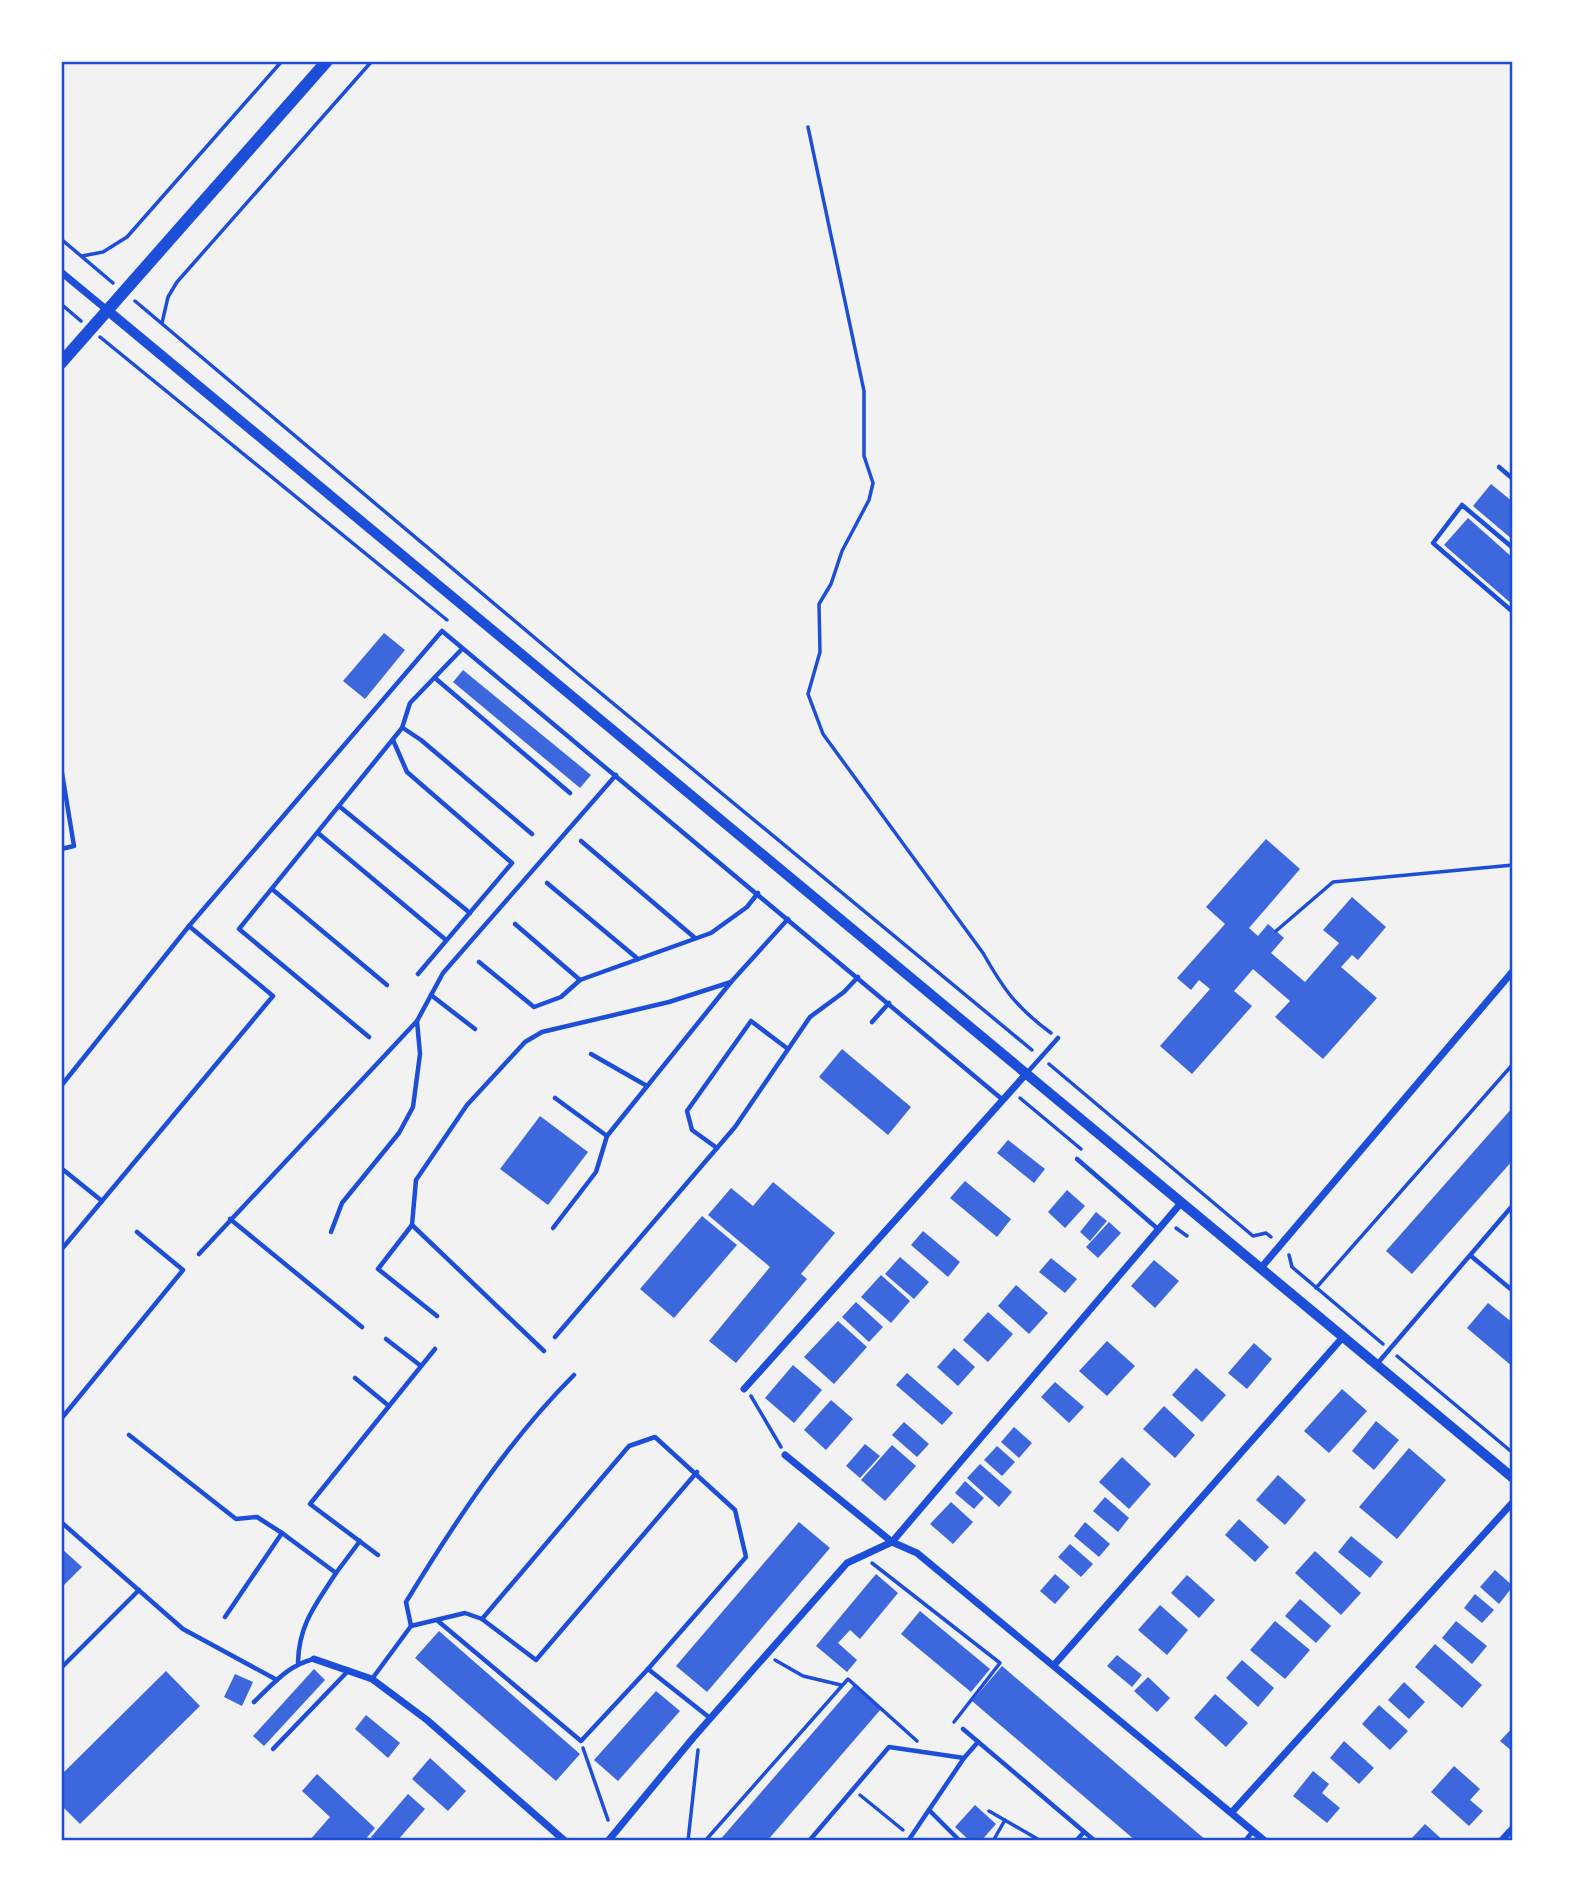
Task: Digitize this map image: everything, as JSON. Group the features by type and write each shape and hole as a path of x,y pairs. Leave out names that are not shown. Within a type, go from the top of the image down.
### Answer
{"main road":[{"path":"61,363 327,61"}],"street":[{"path":"61,272 1513,1478"},
{"path":"1260,1269 1513,971"},
{"path":"744,1390 1026,1074"},
{"path":"608,1841 710,1718 847,1563 892,1542 1181,1203"},
{"path":"1054,1665 1343,1337"},
{"path":"785,1455 892,1542 917,1553 1265,1841"},
{"path":"1232,1812 1513,1502"},
{"path":"314,1658 372,1679 427,1720 565,1841"},
{"path":"1502,1841 1513,1828"}],"lane":[{"path":"1499,467 1513,479"},
{"path":"1513,548 1462,505 1433,543 1513,612"},
{"path":"61,1086 189,926 442,631 858,976 1003,1100"},
{"path":"369,1037 239,929 393,740 402,728 410,703 462,649"},
{"path":"435,678 570,793"},
{"path":"402,728 421,740 532,834"},
{"path":"393,740 407,772 512,863 418,974"},
{"path":"61,766 74,846 61,849"},
{"path":"200,1254 417,1021 443,973 616,775"},
{"path":"340,806 470,913"},
{"path":"317,833 446,940"},
{"path":"581,841 695,939"},
{"path":"547,883 639,959"},
{"path":"272,889 387,985"},
{"path":"479,962 534,1007 561,997 580,980 711,933 747,907 758,893"},
{"path":"553,1228 596,1172 607,1136 731,982 788,919"},
{"path":"515,924 580,980"},
{"path":"61,1250 273,996 189,926"},
{"path":"555,1337 717,1149 810,1017 844,992 858,976"},
{"path":"436,1316 378,1269 412,1226 416,1180 467,1105 525,1042 542,1032 668,1002 731,982"},
{"path":"432,995 475,1029"},
{"path":"872,1022 889,1003"},
{"path":"331,1232 342,1203 399,1133 413,1107 420,1054 417,1021"},
{"path":"717,1149 692,1130 687,1111 743,1032 751,1021 788,1049"},
{"path":"1026,1074 1058,1038"},
{"path":"591,1054 648,1086"},
{"path":"555,1098 607,1136"},
{"path":"1077,1159 1158,1229"},
{"path":"61,1168 102,1201"},
{"path":"1376,1365 1513,1205"},
{"path":"230,1219 362,1327"},
{"path":"412,1226 544,1351"},
{"path":"61,1419 183,1270 137,1232"},
{"path":"1471,1256 1513,1291"},
{"path":"386,1339 421,1366"},
{"path":"379,1555 310,1504 435,1349"},
{"path":"411,1626 406,1602 451,1528 542,1407 574,1375"},
{"path":"355,1378 389,1406"},
{"path":"129,1436 236,1519 257,1517 336,1573"},
{"path":"438,1621 581,1741 746,1557 735,1510 697,1472 655,1437 629,1446 482,1619"},
{"path":"372,1679 411,1626 465,1613 482,1619 536,1660 697,1472"},
{"path":"61,1522 183,1629 277,1680"},
{"path":"225,1617 282,1533"},
{"path":"298,1662 299,1639 309,1613 360,1541"},
{"path":"61,1668 139,1590"},
{"path":"254,1702 298,1662 314,1658"},
{"path":"273,1749 350,1669"},
{"path":"648,1669 710,1718"},
{"path":"962,1729 1094,1841"},
{"path":"910,1839 964,1758 978,1742"},
{"path":"809,1841 889,1747 924,1750 964,1758"},
{"path":"929,1810 960,1841"},
{"path":"1245,1841 1253,1831"},
{"path":"1076,1841 1084,1832"}],"path":[{"path":"82,256 103,252 127,237 282,61"},
{"path":"162,323 167,297 177,282 373,61"},
{"path":"807,127 864,391 864,456 873,483 869,500 819,604 820,652 808,694 823,734 983,953 1004,992 1021,1011 1058,1038"},
{"path":"61,239 1253,1236 1266,1233 1288,1253 1292,1267 1513,1452"},
{"path":"1276,932 1333,882 1513,865"},
{"path":"1317,1288 1513,1063"},
{"path":"755,1399 785,1455"},
{"path":"862,1555 1000,1663 952,1724 962,1729"},
{"path":"767,1654 803,1676 841,1685"},
{"path":"705,1841 848,1679 914,1736 924,1750"},
{"path":"688,1841 699,1743 693,1738"},
{"path":"581,1741 609,1822"},
{"path":"853,1790 910,1839"},
{"path":"989,1811 1041,1841"},
{"path":"993,1841 1005,1820"}],"building":[{"path":"1491,484 1513,502 1513,540 1473,506"},
{"path":"1468,518 1513,558 1513,605 1444,545"},
{"path":"384,633 405,650 365,699 343,681"},
{"path":"463,670 591,775 580,788 453,682"},
{"path":"1266,839 1300,869 1249,928 1258,936 1268,924 1284,938 1271,953 1305,982 1339,943 1323,930 1352,897 1386,927 1358,960 1352,955 1341,967 1377,998 1323,1059 1275,1017 1290,1001 1253,969 1234,991 1252,1006 1192,1074 1160,1046 1210,989 1199,980 1191,990 1177,978 1225,924 1206,907"},
{"path":"842,1049 911,1107 888,1135 819,1077"},
{"path":"1513,1107 1513,1160 1412,1274 1386,1251"},
{"path":"540,1116 588,1152 548,1205 500,1169"},
{"path":"1008,1140 1045,1169 1034,1183 997,1153"},
{"path":"965,1181 1011,1219 997,1237 950,1198"},
{"path":"773,1182 835,1233 801,1274 807,1279 736,1363 709,1341 770,1267 708,1215 731,1188 753,1206"},
{"path":"1067,1190 1085,1206 1065,1228 1048,1212"},
{"path":"1096,1212 1107,1221 1090,1241 1080,1232"},
{"path":"702,1216 737,1245 674,1318 640,1289"},
{"path":"1109,1222 1121,1233 1098,1258 1086,1247"},
{"path":"923,1231 960,1262 948,1277 911,1245"},
{"path":"900,1257 929,1282 914,1299 885,1274"},
{"path":"1051,1258 1077,1279 1065,1293 1039,1272"},
{"path":"1154,1260 1179,1281 1155,1308 1131,1286"},
{"path":"881,1275 910,1301 891,1323 861,1297"},
{"path":"1016,1285 1048,1313 1029,1334 998,1306"},
{"path":"856,1302 883,1327 869,1342 842,1317"},
{"path":"1488,1303 1513,1323 1513,1367 1467,1328"},
{"path":"988,1312 1013,1334 988,1362 963,1340"},
{"path":"838,1321 867,1347 834,1384 804,1357"},
{"path":"1107,1341 1135,1366 1107,1396 1079,1371"},
{"path":"1254,1343 1272,1359 1247,1389 1228,1373"},
{"path":"954,1348 975,1367 958,1386 937,1367"},
{"path":"793,1365 822,1390 794,1423 765,1398"},
{"path":"1196,1368 1226,1395 1202,1422 1172,1395"},
{"path":"907,1373 953,1413 942,1425 896,1385"},
{"path":"1055,1382 1084,1407 1069,1423 1041,1397"},
{"path":"1342,1389 1367,1411 1329,1453 1304,1431"},
{"path":"831,1400 853,1419 826,1450 804,1430"},
{"path":"1164,1406 1195,1435 1175,1458 1143,1429"},
{"path":"1376,1421 1399,1440 1374,1470 1352,1451"},
{"path":"904,1422 929,1444 917,1457 892,1435"},
{"path":"1014,1427 1032,1443 1019,1458 1001,1442"},
{"path":"865,1444 880,1456 860,1478 846,1466"},
{"path":"892,1445 916,1466 885,1501 861,1480"},
{"path":"997,1446 1015,1462 1002,1476 984,1460"},
{"path":"1409,1448 1446,1480 1397,1539 1359,1507"},
{"path":"1122,1457 1151,1484 1129,1509 1099,1482"},
{"path":"980,1464 1012,1492 999,1507 967,1478"},
{"path":"1278,1475 1306,1500 1285,1525 1256,1500"},
{"path":"965,1481 984,1498 974,1509 955,1493"},
{"path":"1105,1497 1129,1518 1118,1532 1093,1511"},
{"path":"951,1502 973,1522 953,1544 930,1524"},
{"path":"1239,1519 1269,1547 1255,1562 1225,1535"},
{"path":"799,1522 830,1548 707,1692 676,1666"},
{"path":"1085,1522 1110,1544 1099,1557 1074,1536"},
{"path":"1351,1536 1383,1562 1370,1578 1338,1552"},
{"path":"1070,1544 1093,1564 1081,1577 1058,1557"},
{"path":"61,1548 82,1567 61,1588"},
{"path":"1315,1551 1361,1593 1341,1615 1295,1573"},
{"path":"1495,1570 1513,1586 1499,1604 1480,1587"},
{"path":"876,1574 898,1593 860,1639 850,1630 838,1643 857,1660 847,1672 816,1646"},
{"path":"1055,1574 1070,1587 1055,1604 1040,1591"},
{"path":"1187,1575 1215,1600 1199,1618 1171,1593"},
{"path":"1475,1594 1494,1610 1482,1623 1464,1608"},
{"path":"1300,1599 1331,1626 1316,1643 1285,1616"},
{"path":"1160,1605 1188,1630 1167,1655 1138,1630"},
{"path":"920,1611 990,1669 971,1692 901,1634"},
{"path":"1275,1621 1310,1650 1285,1679 1250,1650"},
{"path":"1456,1621 1487,1646 1472,1664 1442,1638"},
{"path":"439,1631 580,1754 556,1781 415,1658"},
{"path":"1435,1644 1482,1685 1462,1708 1415,1667"},
{"path":"1117,1655 1142,1675 1132,1687 1107,1666"},
{"path":"1242,1660 1274,1688 1258,1707 1226,1678"},
{"path":"1002,1666 1207,1841 1136,1841 972,1701"},
{"path":"314,1669 325,1680 264,1746 253,1736"},
{"path":"166,1671 200,1706 80,1824 61,1805 61,1775"},
{"path":"235,1674 253,1682 242,1706 224,1697"},
{"path":"1148,1677 1170,1698 1157,1712 1134,1691"},
{"path":"1404,1682 1425,1702 1409,1719 1388,1700"},
{"path":"854,1685 881,1709 767,1841 719,1841"},
{"path":"656,1691 680,1711 618,1781 594,1760"},
{"path":"1215,1694 1248,1723 1226,1747 1194,1718"},
{"path":"1379,1705 1408,1731 1390,1750 1362,1724"},
{"path":"366,1715 400,1743 388,1758 355,1729"},
{"path":"1513,1727 1513,1752 1500,1741"},
{"path":"1344,1741 1374,1768 1359,1784 1330,1758"},
{"path":"430,1758 466,1791 448,1811 412,1779"},
{"path":"1454,1766 1480,1789 1470,1800 1483,1811 1469,1826 1431,1792"},
{"path":"1313,1771 1329,1784 1322,1793 1340,1808 1327,1823 1293,1796"},
{"path":"317,1774 375,1828 364,1841 309,1841 330,1817 302,1791"},
{"path":"408,1794 425,1809 397,1841 375,1841 371,1837"},
{"path":"975,1805 996,1824 981,1841 970,1841 955,1827"},
{"path":"1425,1824 1444,1841 1414,1841 1412,1838"}]}
